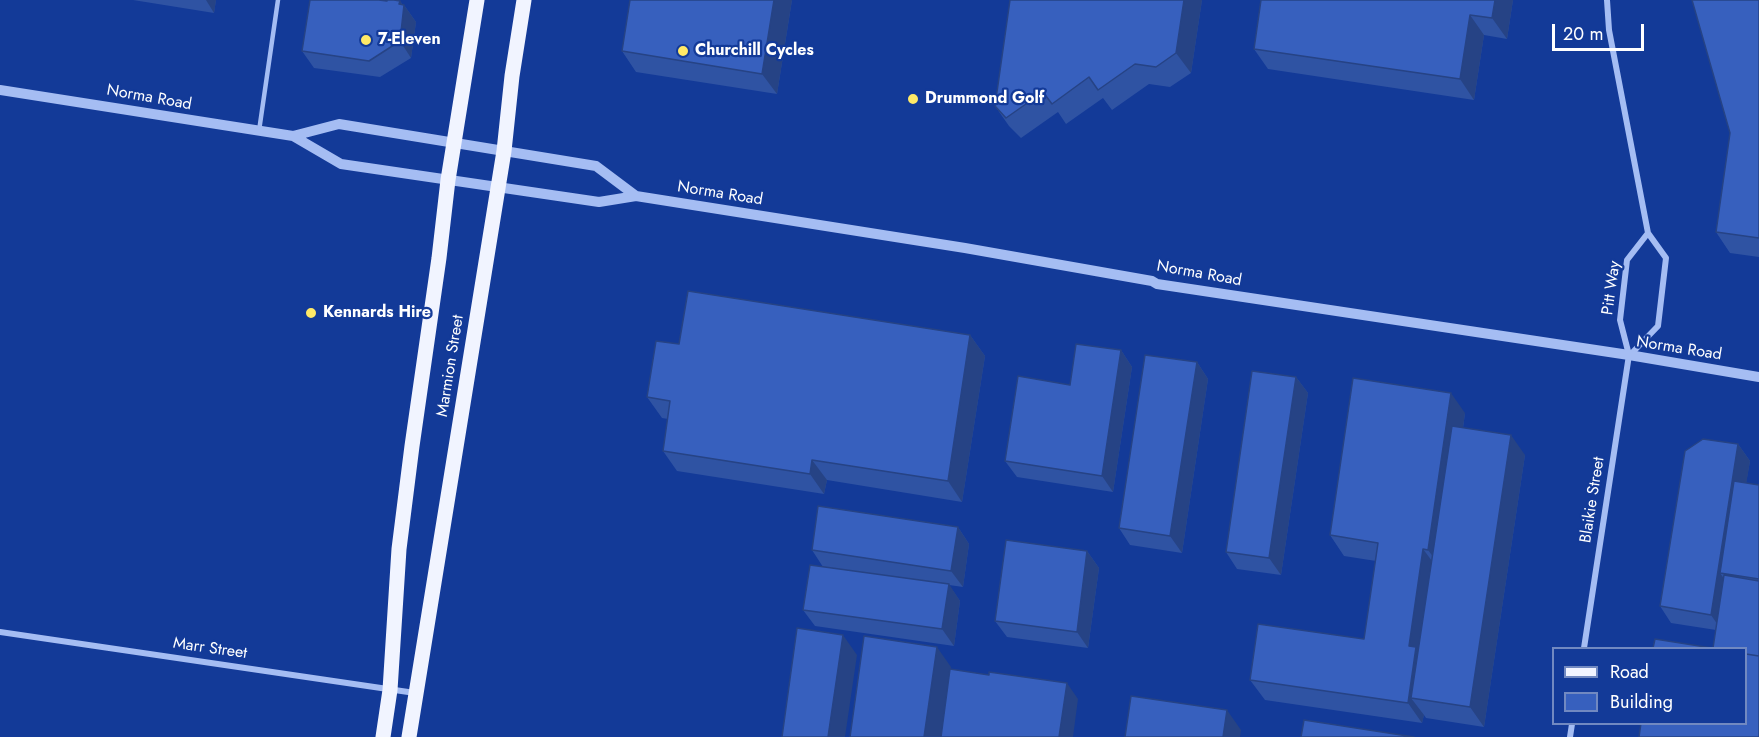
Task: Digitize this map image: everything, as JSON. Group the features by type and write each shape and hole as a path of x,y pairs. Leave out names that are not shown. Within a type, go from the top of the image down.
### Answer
{"main road":[{"name":"Marmion Street","path":"383,737 390,690 399,549 448,180 477,0"},
{"name":"Marmion Street","path":"409,737 499,187 512,75 524,0"}],"street":[{"path":"1607,0 1609,30 1648,233 1666,258 1658,326 1629,355"},
{"name":"Norma Road","path":"0,90 294,136 341,164 599,202 636,196 965,248 1152,281 1157,284 1629,355 1759,377"},
{"name":"Norma Road","path":"294,136 339,124 596,166 636,196"},
{"name":"Pitt Way","path":"1629,355 1620,320 1627,260 1648,233"},
{"name":"Blaikie Street","path":"1584,647 1629,355"},
{"name":"Marr Street","path":"0,632 416,693"}],"lane":[{"path":"259,131 278,0"}],"building":[{"name":"7-Eleven","path":"310,0 400,1 399,4 404,5 400,41 369,61 302,51"},
{"path":"630,0 774,0 762,74 622,51"},
{"path":"1010,0 1184,0 1176,53 1156,67 1135,64 1098,90 1089,77 1052,104 1043,92 1006,118 995,106"},
{"path":"1261,0 1495,0 1492,18 1470,15 1460,79 1254,49"},
{"path":"1692,0 1759,0 1759,238 1716,232 1730,133"},
{"path":"688,291 970,335 948,481 812,460 810,474 663,451 670,401 647,397 656,341 679,344"},
{"path":"1076,344 1121,350 1102,476 1005,461 1018,376 1070,385"},
{"path":"1145,355 1197,362 1170,536 1119,528"},
{"path":"1252,371 1296,377 1269,558 1226,552"},
{"path":"1353,378 1451,393 1428,550 1423,549 1409,646 1416,647 1408,703 1250,680 1258,624 1364,639 1378,543 1330,535"},
{"path":"1452,426 1511,435 1470,707 1411,698"},
{"path":"1703,439 1738,444 1711,615 1660,606 1685,451"},
{"path":"1734,481 1759,485 1759,579 1720,573"},
{"path":"818,506 958,527 951,571 812,550"},
{"path":"1006,540 1087,551 1077,632 995,621"},
{"path":"810,565 949,584 942,629 803,610"},
{"path":"1724,575 1759,581 1759,656 1747,654 1747,647 1713,647"},
{"path":"797,628 843,635 828,737 782,737"},
{"path":"864,636 937,647 924,737 850,737"},
{"path":"1655,639 1706,647 1653,647"},
{"path":"1747,654 1759,656 1759,737 1639,737 1641,725 1747,725"},
{"path":"950,669 1067,683 1059,737 941,737"},
{"path":"1131,696 1227,710 1223,737 1125,737"},
{"path":"1304,720 1414,737 1301,737"}],"place":[{"name":"7-Eleven","path":"366,40"},
{"name":"Churchill Cycles","path":"683,51"},
{"name":"Drummond Golf","path":"913,99"},
{"name":"Kennards Hire","path":"311,313"}]}
